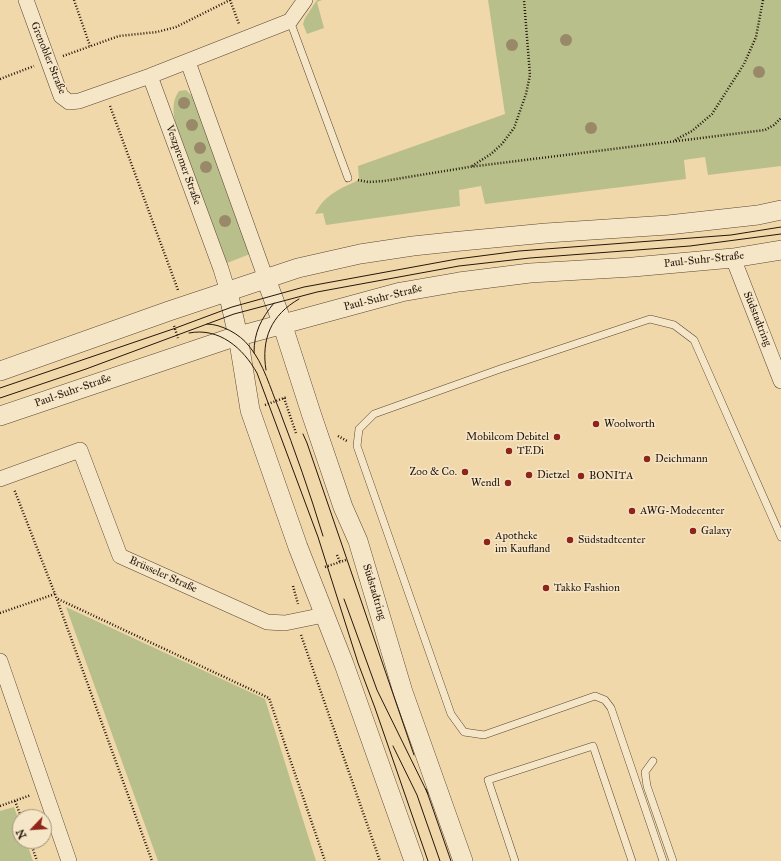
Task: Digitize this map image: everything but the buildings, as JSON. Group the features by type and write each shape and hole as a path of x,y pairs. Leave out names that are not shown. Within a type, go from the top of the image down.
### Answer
{"street":[{"name":"Grenobler Straße","path":"26,0 61,96 69,102 79,101 150,76"},
{"path":"150,76 290,21 305,0"},
{"path":"188,62 266,279"},
{"name":"Veszpremer Straße","path":"150,76 221,269 228,292"},
{"path":"0,371 169,311 312,264 360,254 413,246 546,233 668,225 758,215 781,210"},
{"name":"Paul-Suhr-Straße","path":"0,416 238,336 401,292 459,282 530,273 633,267 732,258 781,250"},
{"name":"Südstadtring","path":"732,258 781,380"},
{"name":"Südstadtring","path":"266,279 343,507 358,541 403,692 463,861"},
{"path":"228,292 238,336 250,410 298,547 344,664 414,861"},
{"name":"Brüsseler Straße","path":"5,477 80,450 120,556 267,622 285,623 324,615"},
{"path":"0,661 69,861"}],"lane":[{"path":"290,21 348,178"},
{"path":"664,861 611,708 605,700 595,696 484,735 464,732 451,714 357,446 359,429 374,414 486,374 650,319 674,325 694,340 781,537"},
{"path":"515,861 488,780 593,746 632,861"},
{"path":"653,761 645,772 647,786 673,861"}],"path":[{"path":"74,0 90,46"},
{"path":"0,79 119,36 157,32 176,27 230,0 245,39"},
{"path":"469,167 491,154 502,144 514,128 526,94 530,75 524,0"},
{"path":"673,141 692,131 712,114 744,64 756,37 763,0"},
{"path":"105,92 178,290"},
{"path":"348,178 368,182 384,181 469,167 765,130 774,125 781,118"},
{"path":"169,311 184,354"},
{"path":"250,410 304,391"},
{"path":"284,398 296,433"},
{"path":"5,477 58,599 152,861"},
{"path":"337,555 340,562"},
{"path":"0,613 55,594"},
{"path":"58,599 269,698 325,861"},
{"path":"0,806 45,790"},
{"path":"16,801 18,809"},
{"path":"33,849 37,861"}],"green space":[{"path":"317,0 322,0 317,2 324,28 307,34 303,24 305,18"},
{"path":"488,0 781,0 781,166 708,175 705,157 684,160 686,179 485,204 481,186 459,190 460,206 326,225 323,213 315,214 328,197 340,189 359,180 358,166 505,114"},
{"path":"186,90 193,97 250,254 227,263 175,122 175,98 179,91"},
{"path":"66,607 265,699 316,861 158,861"},
{"path":"14,807 15,809 12,809 12,849 29,849 33,861 0,861 0,811"}],"tram line":[{"path":"0,388 173,329 232,307 304,287 457,259 519,251 731,235 781,227"},
{"path":"0,398 86,369 234,314 317,292 459,266 530,258 690,246 781,234"},
{"path":"266,370 265,348 270,329 281,312 299,299"},
{"path":"254,353 255,339 259,326 274,303"},
{"path":"207,324 212,324 230,330 245,342 259,360 291,441 323,536"},
{"path":"189,333 210,333 229,341 245,355 257,373 318,537 358,663 428,861"},
{"path":"303,434 414,755"},
{"path":"344,599 377,690 428,794"},
{"path":"393,746 417,795 440,861"},
{"path":"426,789 451,861"}],"place":[{"name":"Woolworth","path":"596,424"},
{"name":"Mobilcom Debitel","path":"557,437"},
{"name":"TEDi","path":"509,451"},
{"name":"Deichmann","path":"647,459"},
{"name":"Zoo & Co.","path":"465,472"},
{"name":"Dietzel","path":"529,475"},
{"name":"BONITA","path":"581,476"},
{"name":"Wendl","path":"508,483"},
{"name":"AWG-Modecenter","path":"632,511"},
{"name":"Galaxy","path":"693,531"},
{"name":"Südstadtcenter","path":"570,540"},
{"name":"Apotheke im Kaufland","path":"487,542"},
{"name":"Takko Fashion","path":"546,588"}]}
